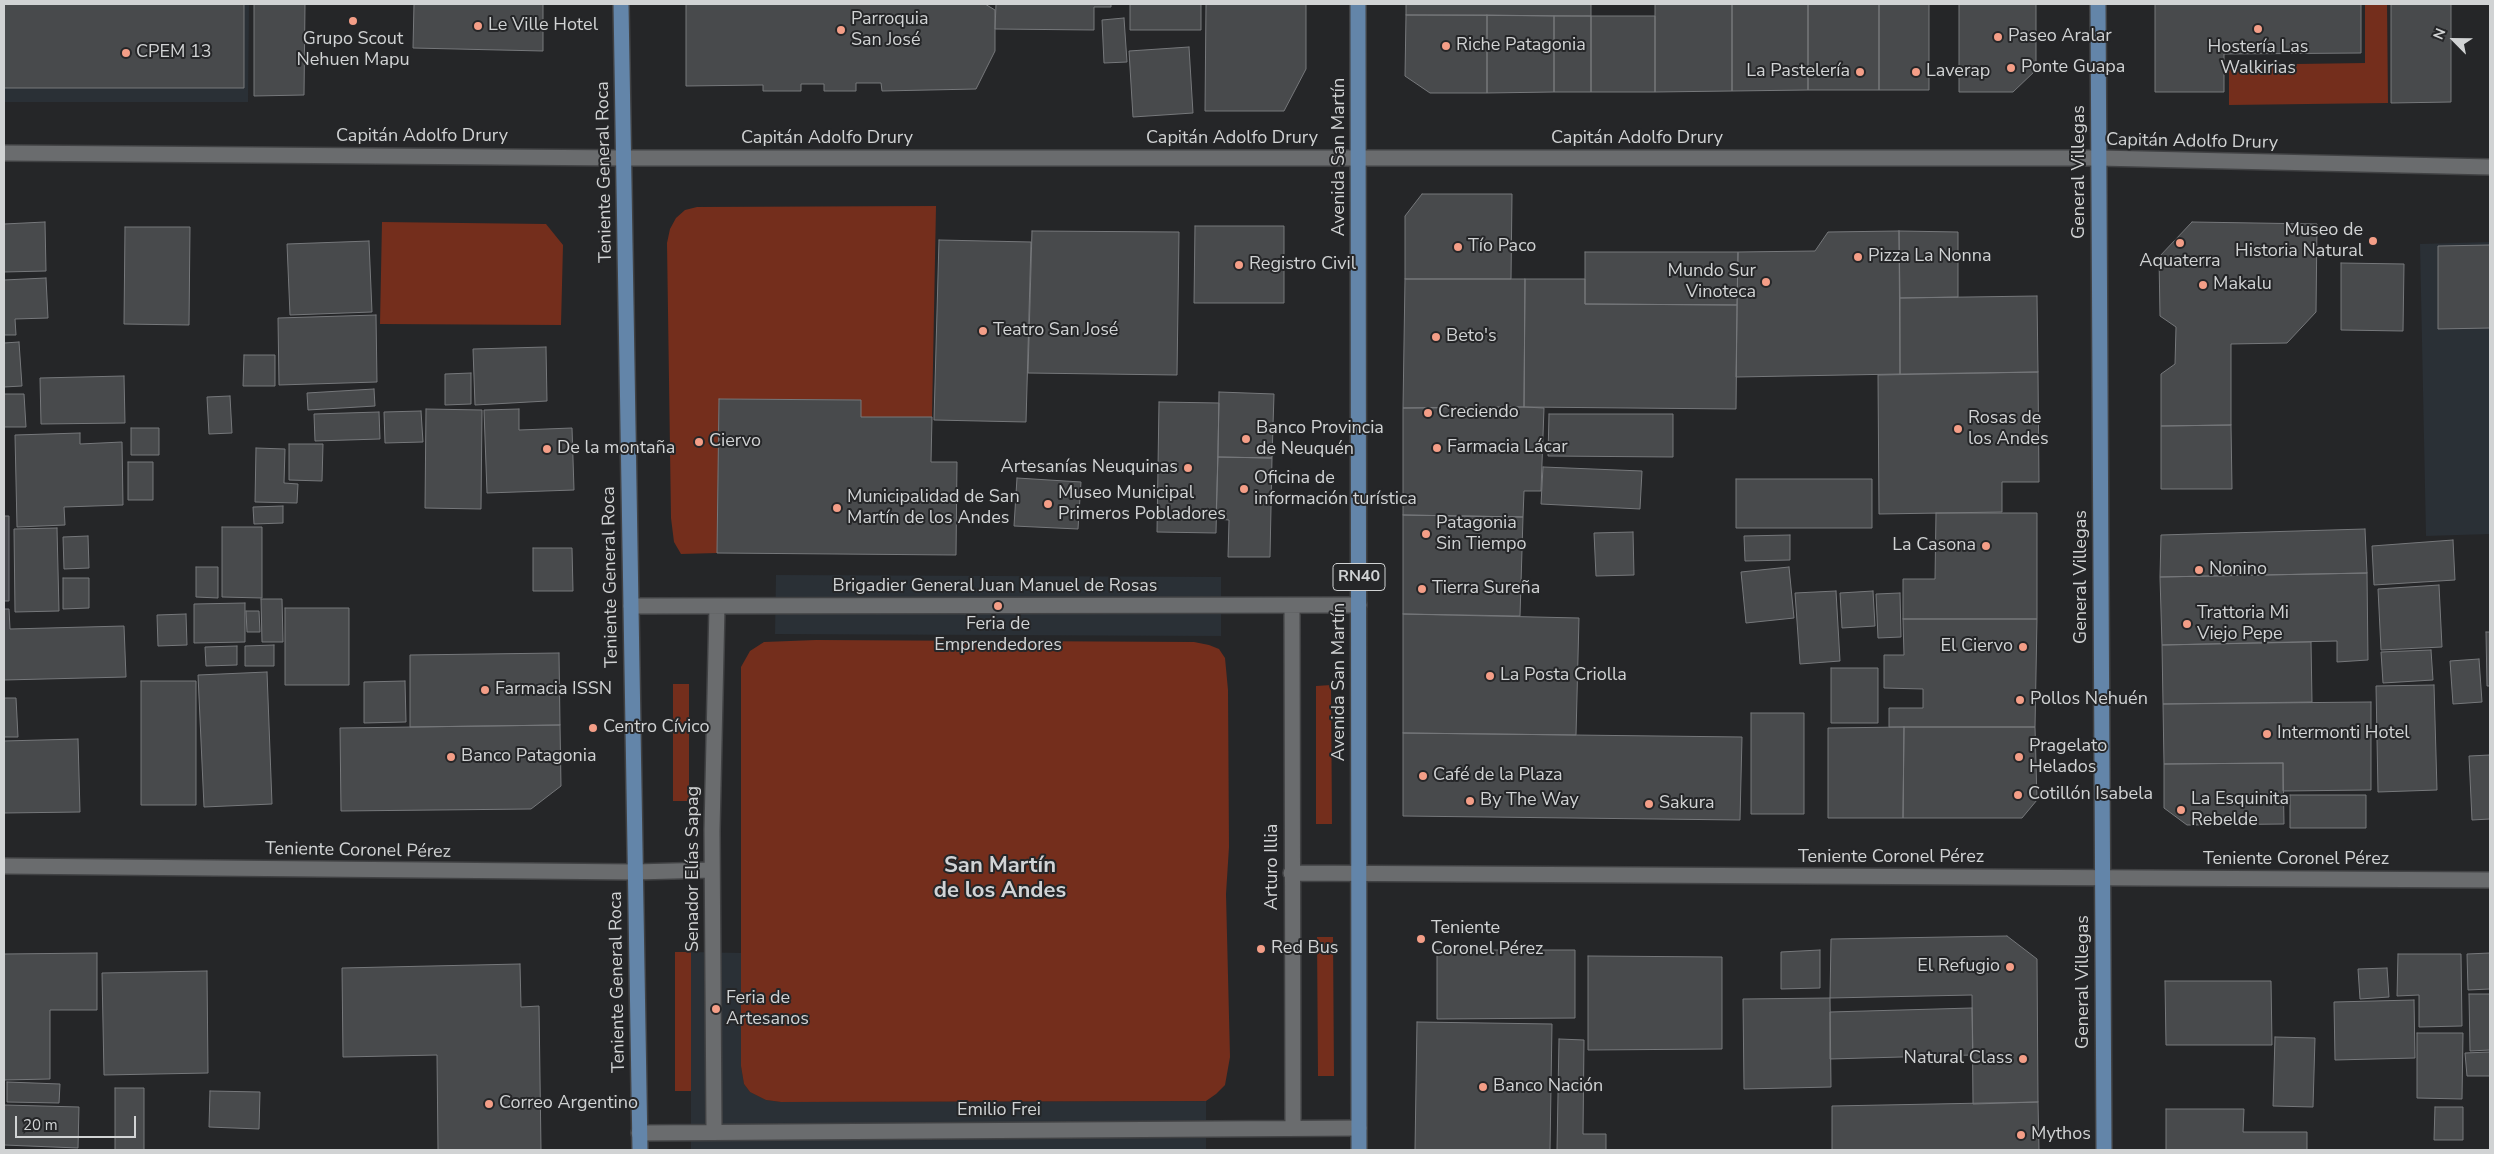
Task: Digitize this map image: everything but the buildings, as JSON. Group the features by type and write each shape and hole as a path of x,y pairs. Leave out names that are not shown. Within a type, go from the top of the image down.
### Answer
{"main road":[{"name":"Teniente General Roca","path":"621,4 640,1150"},
{"name":"Avenida San Martín","path":"1358,4 1359,1150"},
{"name":"General Villegas","path":"2098,4 2104,1150"}],"street":[{"name":"Capitán Adolfo Drury","path":"4,153 624,158 2099,158 2490,167"},
{"name":"Brigadier General Juan Manuel de Rosas","path":"631,606 1359,605"},
{"name":"Senador Elías Sapag","path":"714,1132 712,870 717,606"},
{"name":"Arturo Illia","path":"1292,606 1291,873 1293,1128"},
{"name":"Teniente Coronel Pérez","path":"4,866 635,872 712,870"},
{"name":"Teniente Coronel Pérez","path":"1291,873 2490,880"},
{"name":"Emilio Frei","path":"639,1133 1359,1128"}],"shaded area":[{"name":"CPEM 13","path":"4,4 249,4 248,102 4,102"},
{"path":"2365,4 2387,4 2388,103 2229,105 2229,65 2365,63"},
{"path":"936,206 932,417 861,417 861,400 719,399 717,553 681,554 674,542 671,518 667,243 670,229 676,218 685,210 697,207"},
{"path":"382,222 546,224 563,245 561,325 380,324"},
{"path":"2490,242 2490,534 2426,536 2420,244"},
{"name":"Feria de Emprendedores","path":"776,575 1221,577 1221,636 775,634"},
{"path":"816,640 1194,642 1219,649 1225,658 1228,690 1229,847 1226,894 1230,1057 1225,1085 1216,1094 1206,1101 781,1102 766,1100 750,1092 744,1084 741,1066 741,667 750,651 764,642"},
{"path":"673,684 689,684 689,801 673,801"},
{"path":"1331,685 1332,824 1316,824 1316,686"},
{"path":"1317,937 1333,937 1334,1076 1318,1076"},
{"path":"675,952 691,952 691,1091 675,1091"},
{"name":"Feria de Artesanos","path":"691,952 741,953 741,1066 744,1084 750,1092 766,1100 781,1102 1206,1101 1206,1150 691,1150"}],"place":[{"name":"Grupo Scout Nehuen Mapu","path":"353,21"},
{"name":"Le Ville Hotel","path":"478,26"},
{"name":"Hostería Las Walkirias","path":"2258,29"},
{"name":"Parroquia San José","path":"841,30"},
{"name":"Paseo Aralar","path":"1998,37"},
{"name":"Riche Patagonia","path":"1446,46"},
{"name":"CPEM 13","path":"126,53"},
{"name":"Ponte Guapa","path":"2011,68"},
{"name":"La Pastelería","path":"1860,72"},
{"name":"Laverap","path":"1916,72"},
{"name":"Museo de Historia Natural","path":"2373,241"},
{"name":"Aquaterra","path":"2180,243"},
{"name":"Tío Paco","path":"1458,247"},
{"name":"Pizza La Nonna","path":"1858,257"},
{"name":"Registro Civil","path":"1239,265"},
{"name":"Mundo Sur Vinoteca","path":"1766,282"},
{"name":"Makalu","path":"2203,285"},
{"name":"Teatro San José","path":"983,331"},
{"name":"Beto's","path":"1436,337"},
{"name":"Creciendo","path":"1428,413"},
{"name":"Rosas de los Andes","path":"1958,429"},
{"name":"Banco Provincia de Neuquén","path":"1246,439"},
{"name":"Ciervo","path":"699,442"},
{"name":"Farmacia Lácar","path":"1437,448"},
{"name":"De la montaña","path":"547,449"},
{"name":"Artesanías Neuquinas","path":"1188,468"},
{"name":"Oficina de información turística","path":"1244,489"},
{"name":"Museo Municipal Primeros Pobladores","path":"1048,504"},
{"name":"Municipalidad de San Martín de los Andes","path":"837,508"},
{"name":"Patagonia Sin Tiempo","path":"1426,534"},
{"name":"La Casona","path":"1986,546"},
{"name":"Nonino","path":"2199,570"},
{"name":"Tierra Sureña","path":"1422,589"},
{"name":"Feria de Emprendedores","path":"998,606"},
{"name":"Trattoria Mi Viejo Pepe","path":"2187,624"},
{"name":"El Ciervo","path":"2023,647"},
{"name":"La Posta Criolla","path":"1490,676"},
{"name":"Farmacia ISSN","path":"485,690"},
{"name":"Pollos Nehuén","path":"2020,700"},
{"name":"Centro Cívico","path":"593,728"},
{"name":"Intermonti Hotel","path":"2267,734"},
{"name":"Banco Patagonia","path":"451,757"},
{"name":"Pragelato Helados","path":"2019,757"},
{"name":"Café de la Plaza","path":"1423,776"},
{"name":"Cotillón Isabela","path":"2018,795"},
{"name":"By The Way","path":"1470,801"},
{"name":"Sakura","path":"1649,804"},
{"name":"La Esquinita Rebelde","path":"2181,810"},
{"name":"Teniente Coronel Pérez","path":"1421,939"},
{"name":"Red Bus","path":"1261,949"},
{"name":"El Refugio","path":"2010,967"},
{"name":"Feria de Artesanos","path":"716,1009"},
{"name":"Natural Class","path":"2023,1059"},
{"name":"Banco Nación","path":"1483,1087"},
{"name":"Correo Argentino","path":"489,1104"},
{"name":"Mythos","path":"2021,1135"}],"district":[{"name":"San Martín de los Andes","path":"1000,880"}]}
